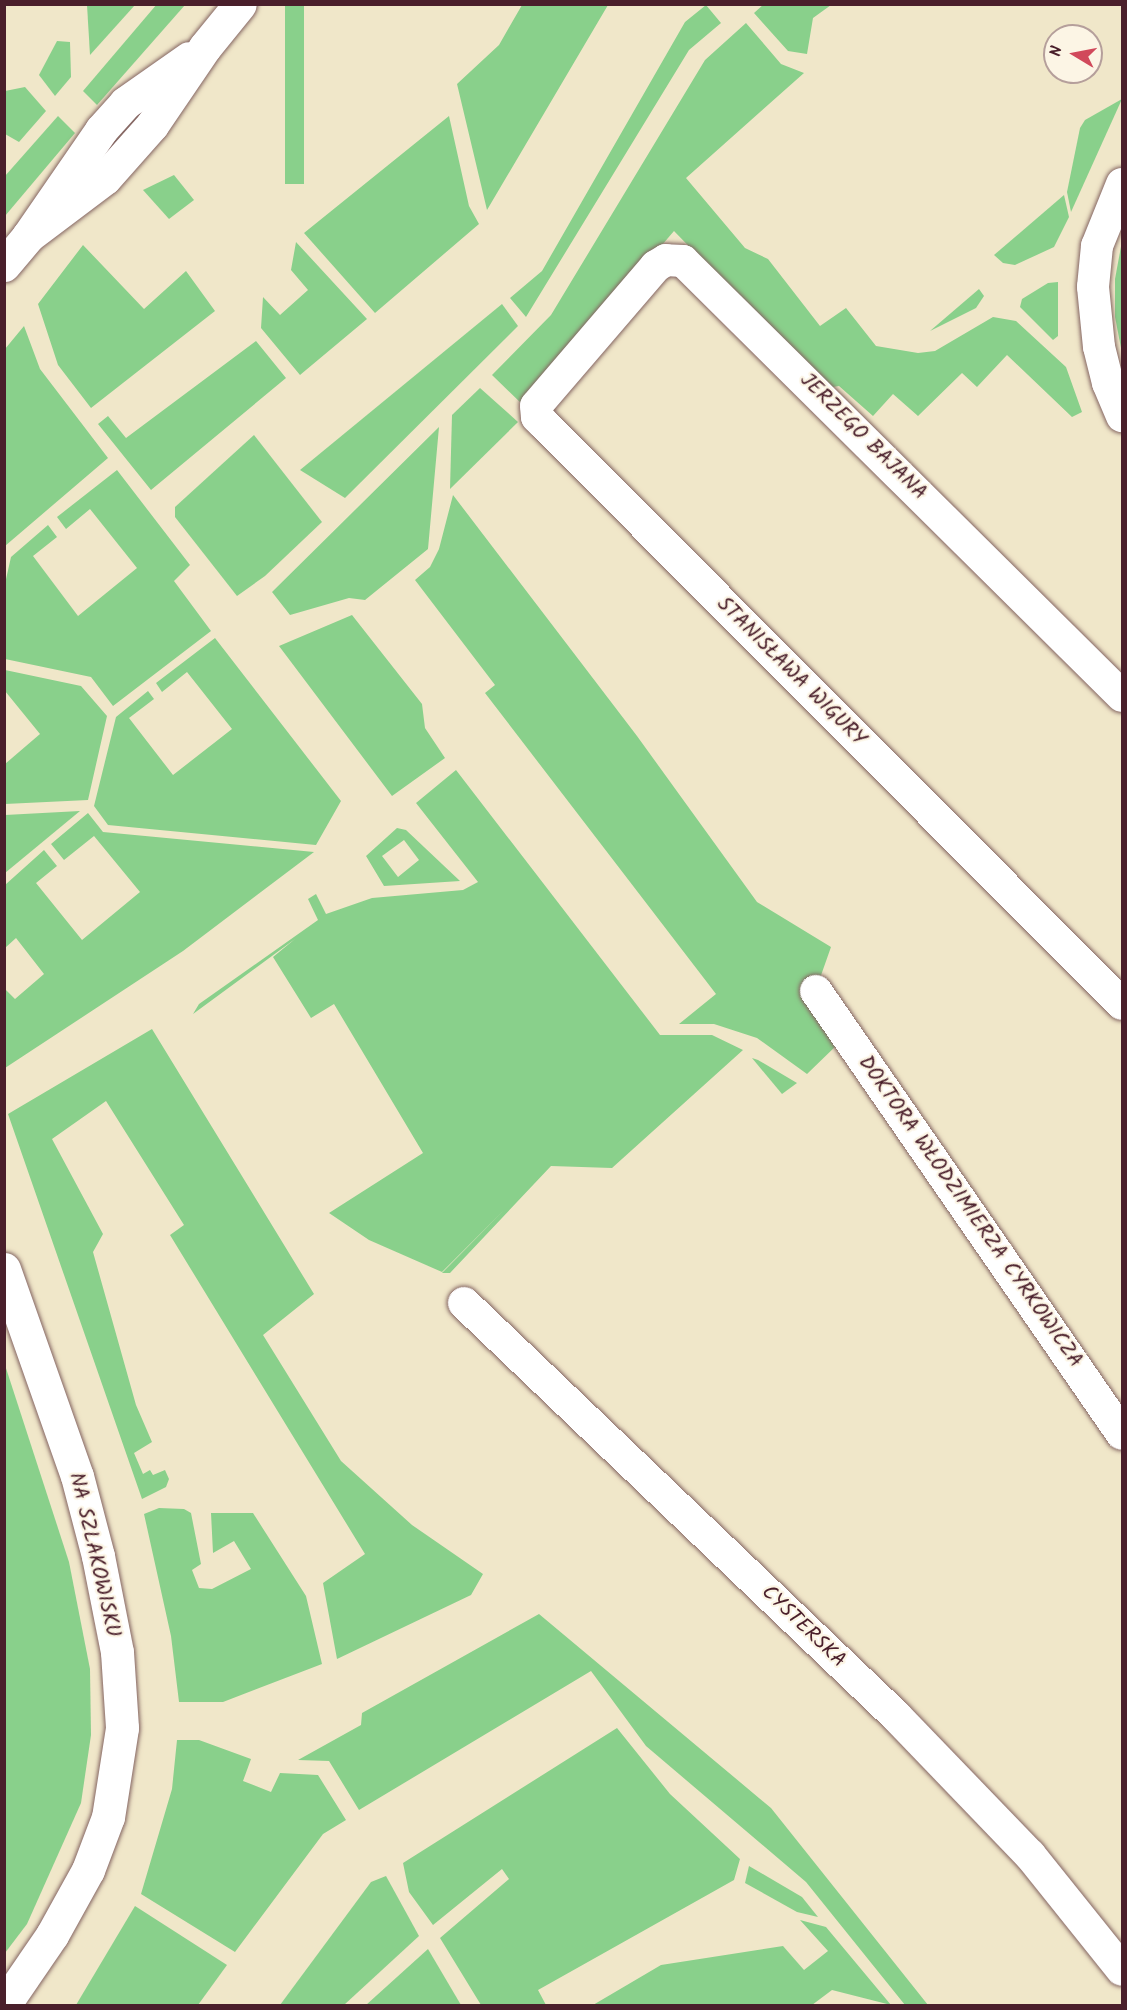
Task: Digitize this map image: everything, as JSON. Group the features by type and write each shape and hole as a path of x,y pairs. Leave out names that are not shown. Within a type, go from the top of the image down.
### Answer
{"street":[{"path":"4,265 28,236 67,176 125,103 205,47 240,4"},
{"path":"1122,184 1097,246 1093,287 1099,347 1108,383 1122,416"},
{"name":"JERZEGO BAJANA","path":"599,331 656,266 666,260 683,261 1122,696"},
{"name":"STANISŁAWA WIGURY","path":"599,331 537,406 537,417 1122,1004"},
{"name":"DOKTORA WŁODZIMIERZA CYRKOWICZA","path":"816,991 1122,1434"},
{"name":"NA SZLAKOWISKU","path":"4,1269 77,1476 98,1556 117,1652 122,1728 108,1817 88,1870 52,1935 4,2005"},
{"name":"CYSTERSKA","path":"464,1303 897,1717 1030,1855 1122,1970"}],"green space":[{"path":"157,4 185,5 97,105 83,91"},
{"path":"764,4 831,5 813,18 807,54 788,51 754,13"},
{"path":"87,5 135,5 90,55"},
{"path":"285,5 304,5 304,184 285,184"},
{"path":"522,5 608,5 487,210 457,84 499,45"},
{"path":"706,5 721,23 689,50 526,317 510,298 542,271 685,22"},
{"path":"746,23 781,64 804,73 686,178 745,248 768,259 820,326 846,308 876,346 918,353 935,351 993,317 1016,321 1066,367 1082,412 1072,417 1007,355 977,387 962,373 918,416 893,394 873,416 839,386 827,388 674,231 524,406 492,375 551,315 705,60"},
{"path":"57,41 70,42 71,77 55,96 39,75"},
{"path":"25,87 46,111 19,142 5,134 5,91"},
{"path":"1122,99 1071,212 1067,192 1080,128 1085,120"},
{"path":"58,116 75,133 5,216 5,176"},
{"path":"449,116 469,206 479,224 375,313 304,233"},
{"path":"174,175 194,200 169,219 143,190"},
{"path":"1064,195 1069,217 1054,247 1015,265 1003,263 994,255"},
{"path":"1122,241 1122,353 1115,317 1115,279"},
{"path":"296,242 367,319 300,375 261,328 263,297 280,315 308,290 291,270"},
{"path":"83,245 144,309 186,271 215,311 91,408 58,365 38,304"},
{"path":"1058,282 1058,336 1053,340 1020,307 1022,299 1048,283"},
{"path":"979,289 984,296 976,308 930,331"},
{"path":"502,304 518,326 345,498 300,470"},
{"path":"24,326 40,369 108,458 5,546 5,349"},
{"path":"256,341 286,378 151,490 98,424 108,416 126,438"},
{"path":"480,388 518,422 450,489 452,415"},
{"path":"439,427 428,549 365,600 349,598 290,615 272,592"},
{"path":"254,435 322,522 265,576 237,596 175,517 175,507"},
{"path":"117,470 190,565 174,581 211,631 113,706 91,677 5,659 4,588 11,557 48,525 57,537 33,556 78,616 137,568 90,509 66,529 57,517"},
{"path":"453,495 637,736 757,902 831,947 819,981 839,1043 807,1074 757,1038 714,1024 679,1024 716,994 485,693 495,685 415,580 430,567 439,549"},
{"path":"352,615 422,704 425,728 445,758 392,796 279,646"},
{"path":"215,638 341,801 316,845 108,825 94,806 116,717 148,691 154,699 129,718 173,775 232,729 187,672 162,692 156,683"},
{"path":"5,670 81,686 107,716 88,800 5,804 5,764 40,734 5,691"},
{"path":"456,770 660,1035 712,1035 743,1050 612,1168 551,1166 450,1273 442,1273 504,1210 442,1272 369,1240 329,1213 423,1153 334,1004 311,1018 273,957 295,939 193,1014 199,1004 318,920 308,899 316,894 326,914 372,898 463,890 478,882 416,803"},
{"path":"80,811 5,873 5,815"},
{"path":"88,813 103,832 314,852 183,951 5,1068 5,989 15,999 44,974 16,938 5,948 5,885 44,850 57,866 36,883 82,940 140,892 94,836 64,860 51,844"},
{"path":"397,828 406,830 460,881 384,886 366,856","holes":["404,840 419,860 398,877 382,856"]},
{"path":"152,1029 314,1294 263,1335 341,1461 412,1525 483,1574 471,1595 337,1659 323,1583 365,1554 170,1235 184,1225 106,1101 52,1139 103,1234 93,1252 136,1405 152,1442 134,1453 143,1474 150,1470 153,1475 165,1470 169,1479 166,1487 142,1499 8,1114"},
{"path":"752,1058 758,1060 797,1083 782,1094"},
{"path":"4,1362 69,1562 90,1669 91,1735 81,1803 27,1924 5,1953"},
{"path":"159,1508 184,1509 191,1513 201,1564 192,1570 199,1588 212,1589 251,1569 234,1541 213,1553 211,1513 253,1513 306,1596 322,1664 223,1702 179,1702 171,1636 144,1514"},
{"path":"539,1614 771,1808 928,2005 905,2005 806,1882 646,1746 591,1671 359,1810 329,1761 298,1760 361,1725 362,1713"},
{"path":"617,1728 670,1794 740,1859 734,1880 538,1990 546,2005 481,2005 440,1938 509,1879 502,1869 433,1925 409,1892 403,1863"},
{"path":"177,1740 199,1740 251,1759 243,1781 271,1792 280,1773 318,1775 346,1820 323,1834 235,1952 141,1894 172,1789"},
{"path":"749,1866 802,1897 818,1917 797,1912 745,1883"},
{"path":"386,1876 419,1936 344,2005 280,2005 371,1882"},
{"path":"135,1906 227,1965 198,2005 76,2005"},
{"path":"800,1920 826,1927 891,2005 832,1990 812,2005 593,2005 661,1965 783,1946 804,1970 828,1951"},
{"path":"428,1949 461,2005 366,2005"}]}
